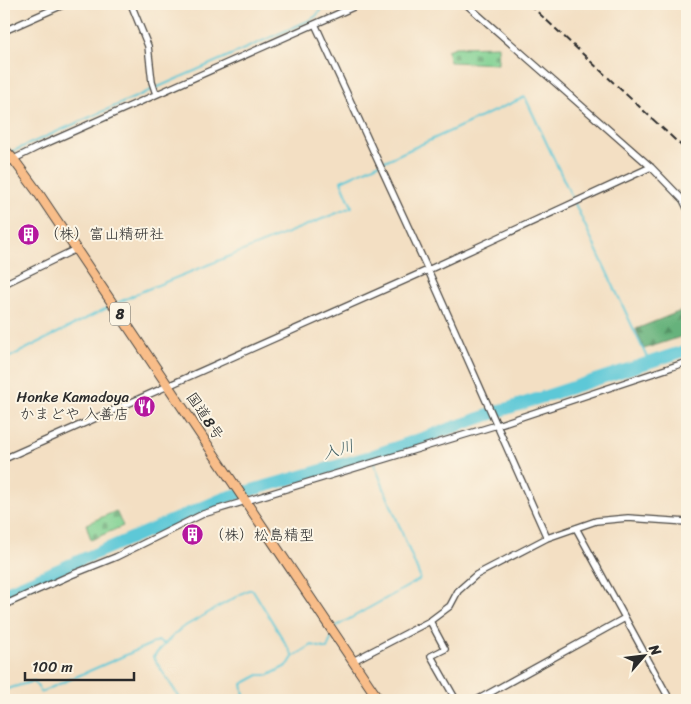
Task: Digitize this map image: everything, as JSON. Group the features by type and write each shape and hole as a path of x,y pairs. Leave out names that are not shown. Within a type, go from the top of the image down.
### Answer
{"highway":[{"name":"国道8号","path":"4,149 14,160 76,249 379,700"}],"street":[{"path":"4,31 66,4"},
{"path":"131,4 148,46 152,82 156,94"},
{"path":"4,164 38,147 360,4"},
{"path":"466,4 651,167 683,200 687,208"},
{"path":"315,24 428,270 547,538"},
{"path":"4,459 428,270 651,167"},
{"path":"4,284 76,249"},
{"path":"4,605 71,574 116,557 203,514 497,425 687,362"},
{"path":"353,661 430,621 450,606 458,591 476,575 547,538 596,521 628,518 687,522"},
{"path":"576,528 670,700"},
{"path":"477,700 625,618"},
{"path":"430,621 445,649 431,656 456,700"}],"green space":[{"path":"498,46 498,64 450,62 447,50 455,47"},
{"path":"681,311 687,335 644,349 636,329"},
{"path":"116,511 123,526 91,540 86,524"}],"waterway":[{"path":"11,152 310,20 316,16 325,4"},
{"path":"115,304 352,207 341,181 525,97 649,362"},
{"path":"4,360 111,306"},
{"name":"入川","path":"4,593 224,498 371,456 503,410 687,350"},
{"path":"335,627 419,580 420,577 371,456"},
{"path":"4,690 34,681 41,692 158,641 165,644 180,629 248,590 253,590 293,656"},
{"path":"245,700 242,684 259,675 269,675 288,665 293,657 312,645 327,649 332,636"},
{"path":"165,644 153,657 181,700"}],"railway":[{"path":"529,4 687,151"}],"place":[{"name":"（株）富山精研社","path":"28,234"},
{"name":"Honke Kamadoya かまどや 入善店","path":"145,406"},
{"name":"（株）松島精型","path":"193,535"}]}
